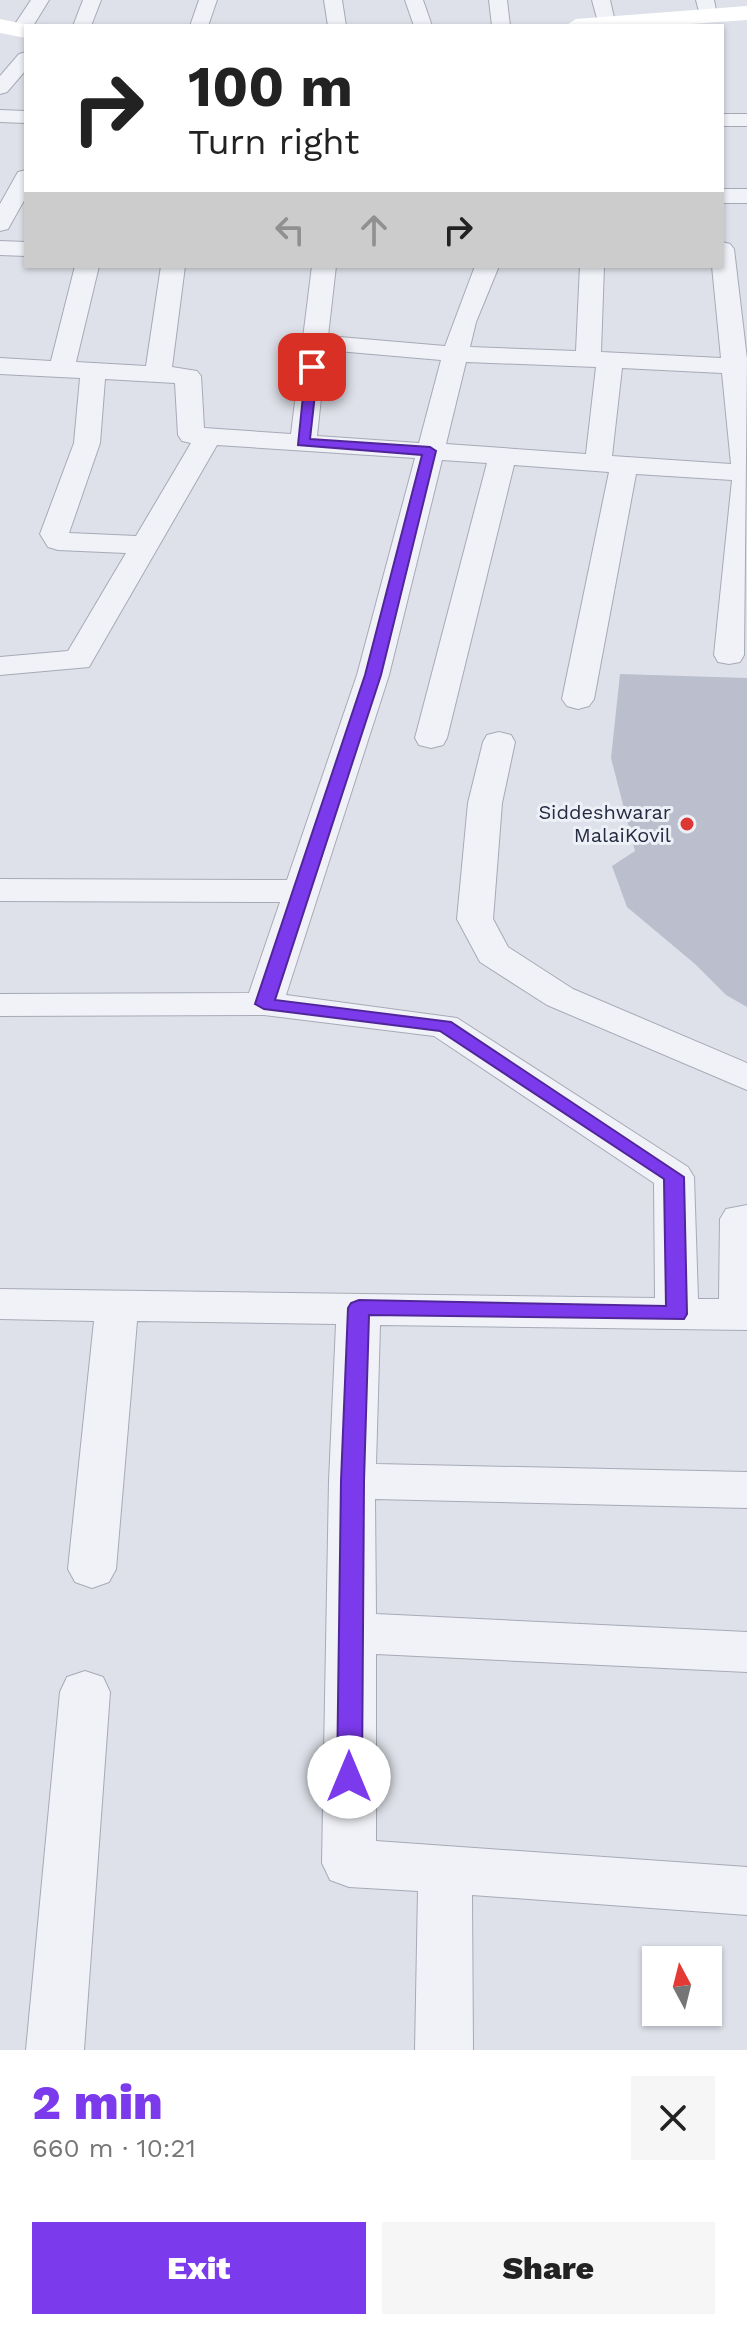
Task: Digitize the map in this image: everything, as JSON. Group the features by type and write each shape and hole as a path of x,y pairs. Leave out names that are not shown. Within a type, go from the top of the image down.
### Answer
{"street":[{"path":"16,29 40,0"},
{"path":"83,24 92,0"},
{"path":"200,24 208,0"},
{"path":"333,0 337,24"},
{"path":"414,0 422,24"},
{"path":"498,0 501,24"},
{"path":"601,0 606,22"},
{"path":"591,24 677,21 706,8 747,13"},
{"path":"0,88 24,60"},
{"path":"0,116 24,117"},
{"path":"724,120 747,120"},
{"path":"0,224 24,181"},
{"path":"724,196 747,196"},
{"path":"0,248 24,249"},
{"path":"724,262 740,366 747,473 729,655"},
{"path":"62,369 87,268"},
{"path":"158,374 173,268"},
{"path":"303,442 324,268"},
{"path":"264,1004 373,675 455,354 464,322 486,268"},
{"path":"578,699 611,464 592,268"},
{"path":"315,342 455,354 740,366"},
{"path":"0,366 188,376 191,435 747,473"},
{"path":"93,371 87,443 54,534 58,541 145,545"},
{"path":"0,666 78,660 209,436"},
{"path":"431,738 503,456"},
{"path":"499,742 485,803 475,919 493,954 560,997 747,1078"},
{"path":"0,890 302,891"},
{"path":"0,1005 264,1004 444,1026 674,1177 677,1314"},
{"path":"0,1304 744,1315 741,1219 747,1219"},
{"path":"92,1569 117,1305"},
{"path":"359,1308 352,1481 349,1863 747,1891"},
{"path":"352,1481 747,1490"},
{"path":"350,1633 747,1652"},
{"path":"55,2050 85,1692"},
{"path":"444,2050 445,1870"}],"building":[{"name":"Siddeshwarar MalaiKovil","path":"620,674 747,678 747,1007 726,995 695,964 627,907 612,866 635,851 611,758"}],"place":[{"name":"Siddeshwarar MalaiKovil","path":"687,824"}],"route":[{"path":"312,367 303,442 430,451 373,675 264,1004 444,1026 674,1177 677,1314 359,1308 352,1481 349,1777"}]}
